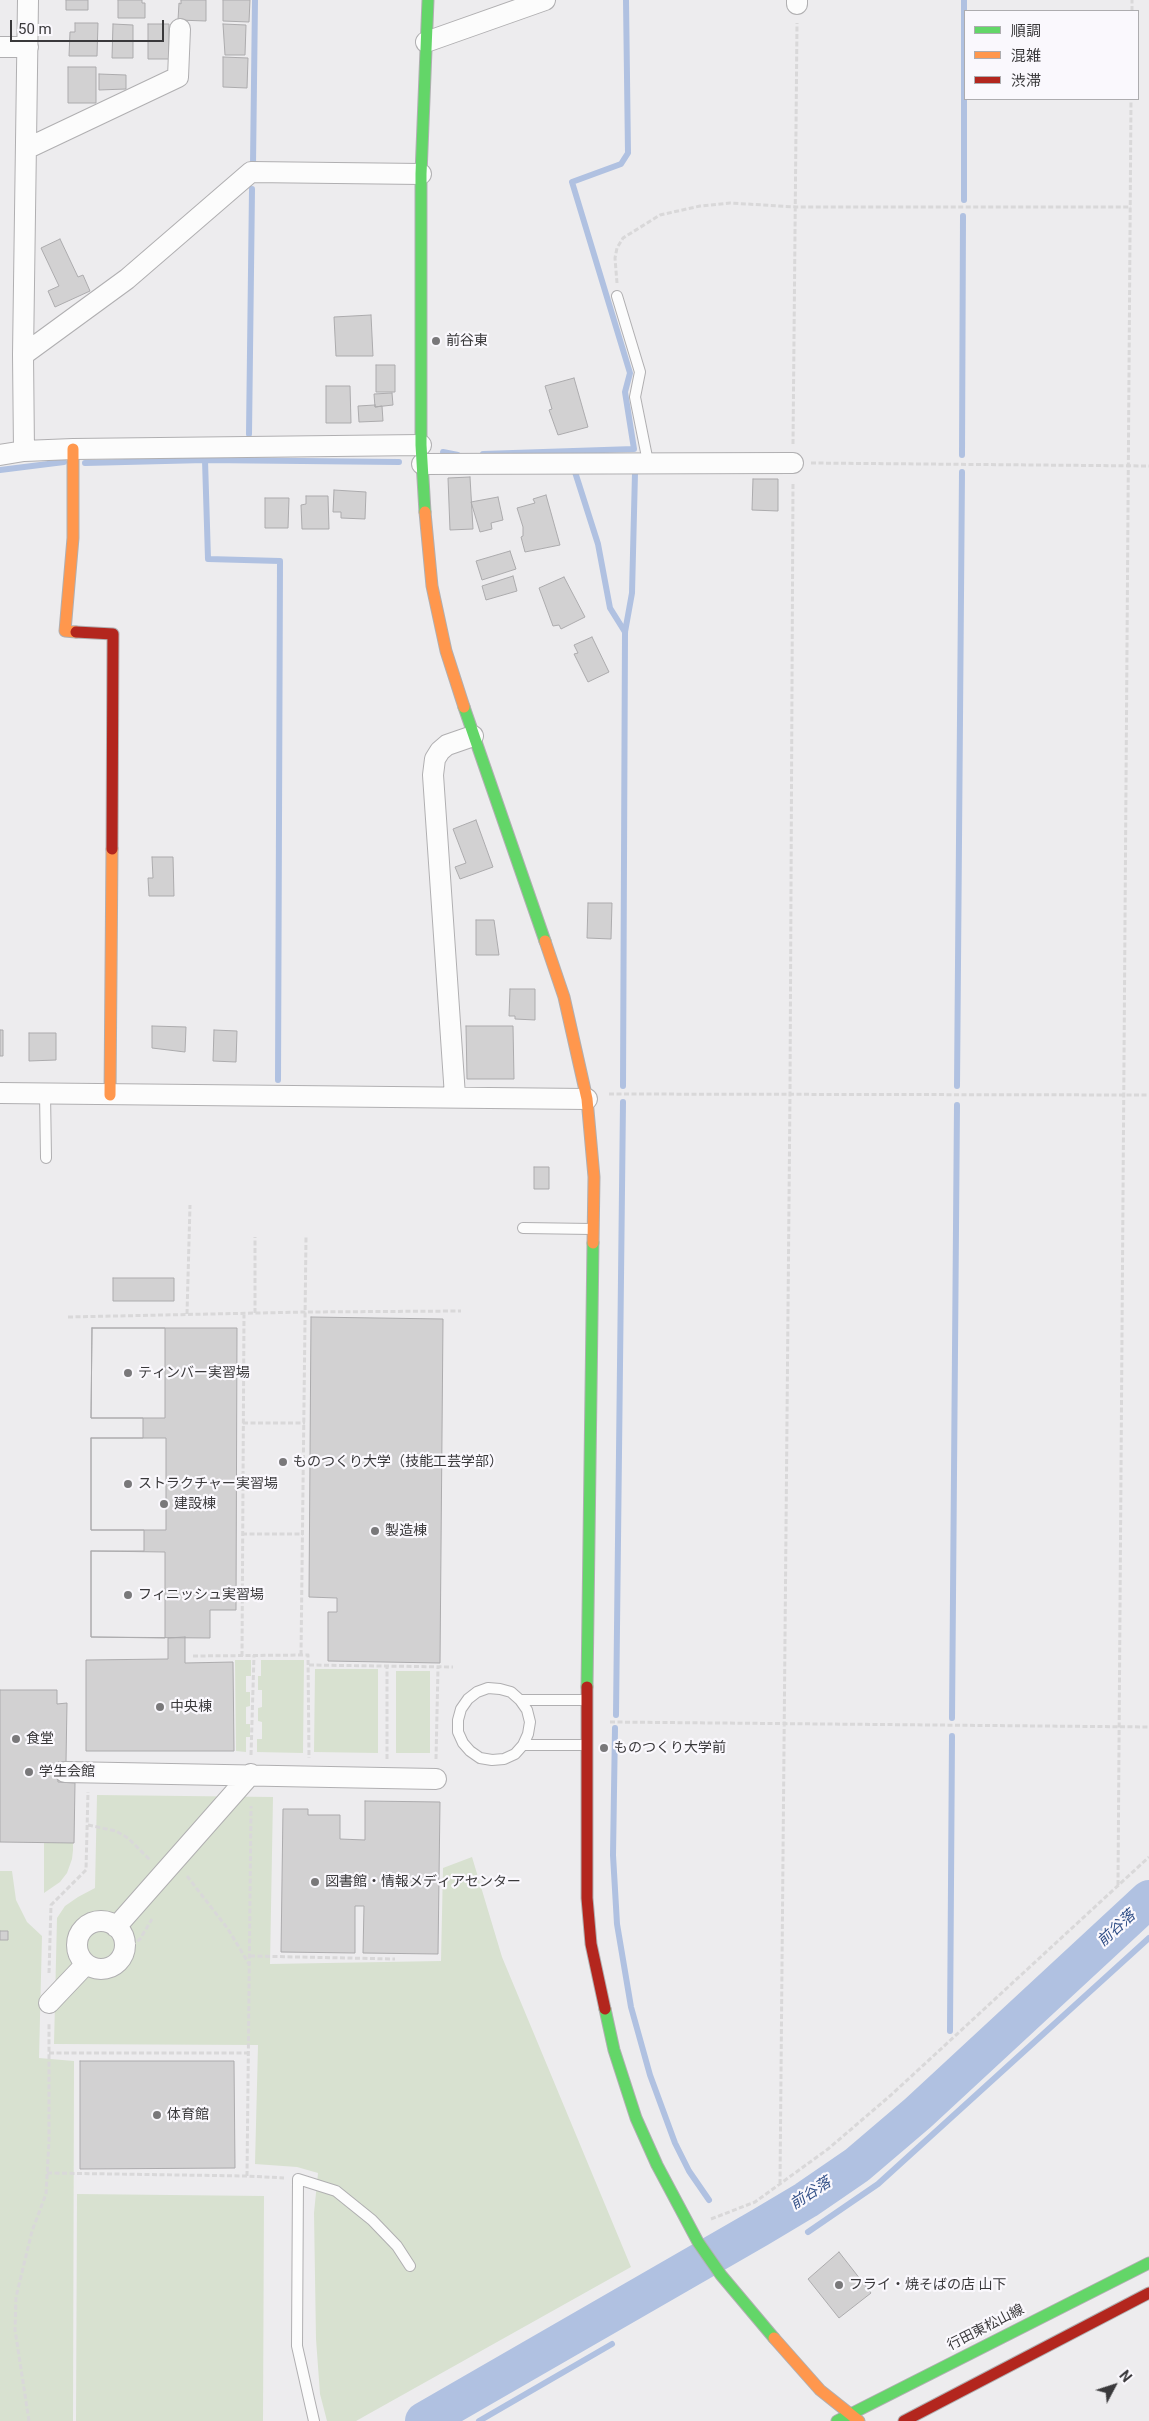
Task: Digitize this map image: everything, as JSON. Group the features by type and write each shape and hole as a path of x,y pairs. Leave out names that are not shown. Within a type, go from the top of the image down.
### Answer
{"street":[{"path":"24,451 23,355 28,0"},
{"path":"428,0 421,174 421,454 432,586 446,651 473,736 564,997 587,1099 594,1177 587,1700 587,1898 591,1944 599,1992 614,2050 636,2118 657,2165 698,2242 722,2275 799,2368 820,2390 854,2418"},
{"path":"426,42 545,0"},
{"path":"26,148 178,77 180,29"},
{"path":"0,47 28,48"},
{"path":"23,355 127,279 251,172 421,174"},
{"path":"73,449 73,538 65,631 113,634 110,1095"},
{"path":"0,455 24,451 73,449 421,454 648,462 793,463"},
{"path":"455,1096 433,775 435,759 440,751 447,746 473,736"},
{"path":"0,1093 455,1096 587,1099"},
{"path":"65,1772 251,1774 436,1779"},
{"path":"116,1927 251,1774"},
{"path":"98,1922 106,1922 116,1927 124,1937 125,1944 121,1960 108,1968 93,1968 86,1964 80,1958 77,1942 84,1928 98,1922"},
{"path":"49,2003 86,1964"},
{"name":"行田東松山線","path":"836,2421 854,2418 1149,2263"},
{"path":"904,2421 1149,2293"}],"lane":[{"path":"618,296 640,372 635,397 648,462"},
{"path":"45,1093 46,1158"},
{"path":"523,1228 593,1229"},
{"path":"488,1688 500,1688 511,1692 527,1710 530,1722 528,1734 523,1745 515,1754 504,1759 480,1758 470,1752 458,1732 458,1720 461,1709 468,1699 477,1692 488,1688"},
{"path":"520,1700 587,1700"},
{"path":"523,1745 587,1746"},
{"path":"314,2421 298,2346 298,2179 336,2191 372,2220 397,2246 410,2266"}],"path":[{"path":"780,2184 797,2"},
{"path":"1118,1885 1132,100"},
{"path":"618,296 617,248 623,238 660,215 700,206 730,203 796,207 1131,207"},
{"path":"793,463 1149,466"},
{"path":"587,1099 602,1094 1149,1095"},
{"path":"187,1314 190,1205"},
{"path":"256,1237 256,1313"},
{"path":"301,1655 306,1237"},
{"path":"68,1317 461,1311"},
{"path":"242,1656 244,1313"},
{"path":"243,1423 305,1423"},
{"path":"242,1534 303,1534"},
{"path":"247,2176 254,1655"},
{"path":"193,1656 308,1655 309,1776"},
{"path":"309,1665 453,1667"},
{"path":"387,1778 388,1667"},
{"path":"436,1779 438,1667"},
{"path":"587,1722 1149,1727"},
{"path":"29,2421 15,2330 16,2297 32,2231 46,2194 51,1905 86,1870 89,1772"},
{"path":"690,2227 755,2202 828,2148 891,2095 1149,1857"},
{"path":"173,1864 187,1876 215,1911 250,1965"},
{"path":"250,1956 396,1959"},
{"path":"49,2053 248,2053"},
{"path":"47,2173 247,2176 298,2179"}],"green space":[{"path":"235,1660 251,1660 251,1676 246,1676 246,1692 250,1692 250,1706 246,1707 246,1724 250,1724 250,1737 246,1737 246,1752 236,1751"},
{"path":"261,1660 304,1660 303,1753 257,1752 257,1739 262,1739 262,1722 258,1721 258,1708 262,1707 262,1690 258,1690 258,1676 261,1676"},
{"path":"315,1669 378,1669 378,1753 314,1752"},
{"path":"396,1671 430,1671 430,1753 396,1753"},
{"path":"97,1795 273,1797 270,1964 441,1961 443,1868 472,1857 502,1957 631,2267 356,2421 327,2421 320,2394 316,2339 314,2213 318,2173 297,2167 255,2164 258,2045 54,2044 57,1918 65,1906 95,1888"},
{"path":"44,1843 73,1843 72,1859 67,1873 60,1882 44,1893"},
{"path":"0,1871 12,1871 16,1900 27,1922 42,1936 39,2058 74,2061 73,2421 0,2421"},
{"path":"77,2194 264,2196 263,2421 76,2421"}],"building":[{"path":"66,0 88,0 88,10 66,10"},
{"path":"118,0 142,0 142,3 145,3 145,18 118,18"},
{"path":"181,0 206,0 206,21 178,20 179,3 181,4"},
{"path":"223,0 250,0 249,22 223,21"},
{"path":"75,23 98,23 97,56 69,56 70,32 75,32"},
{"path":"113,24 133,25 133,58 112,58"},
{"path":"148,24 169,24 169,59 148,59"},
{"path":"223,24 246,25 245,55 225,55"},
{"path":"223,57 248,58 247,88 223,87"},
{"path":"68,67 96,67 96,103 68,103"},
{"path":"99,74 126,75 126,89 99,90"},
{"path":"60,239 78,277 83,275 90,291 55,307 48,291 59,286 41,248"},
{"path":"371,315 373,356 336,356 334,317"},
{"path":"376,365 395,365 395,392 376,392"},
{"path":"574,378 588,427 558,435 549,410 552,409 545,386"},
{"path":"326,386 350,386 351,423 326,423"},
{"path":"392,393 393,405 375,407 374,394"},
{"path":"375,405 375,407 382,406 383,421 359,422 358,406"},
{"path":"470,477 473,529 450,530 448,478"},
{"path":"753,479 778,479 778,511 752,510"},
{"path":"334,490 366,492 365,519 341,518 341,512 333,512"},
{"path":"546,495 560,545 525,552 521,537 523,536 523,527 517,508 535,503 533,499"},
{"path":"306,496 328,496 329,529 302,529 301,505 306,504"},
{"path":"498,497 503,520 491,523 492,529 480,532 471,502"},
{"path":"265,498 289,498 288,528 265,528"},
{"path":"510,551 516,569 482,580 476,561"},
{"path":"513,576 517,591 486,600 482,586"},
{"path":"564,577 585,617 561,629 559,625 553,626 539,588"},
{"path":"592,637 609,672 588,682 574,654 578,653 574,645"},
{"path":"476,820 493,867 460,879 455,867 466,863 453,829"},
{"path":"152,857 173,857 174,896 149,896 148,878 153,878"},
{"path":"588,903 612,903 611,939 587,938"},
{"path":"476,920 494,920 499,955 476,955"},
{"path":"510,989 535,989 535,1020 515,1019 515,1016 509,1016"},
{"path":"152,1026 186,1027 185,1052 152,1048"},
{"path":"466,1026 513,1026 514,1079 467,1079"},
{"path":"0,1030 3,1030 3,1056 0,1056"},
{"path":"214,1030 237,1031 236,1062 213,1061"},
{"path":"29,1033 56,1033 56,1060 29,1061"},
{"path":"534,1167 549,1167 549,1189 534,1189"},
{"path":"113,1278 174,1278 174,1301 113,1301"},
{"name":"製造棟","path":"311,1317 443,1319 440,1663 328,1661 328,1612 337,1612 337,1598 309,1597"},
{"name":"建設棟","path":"92,1328 237,1328 236,1610 210,1610 210,1638 91,1637 91,1551 144,1551 144,1530 91,1530 91,1438 143,1438 143,1418 91,1418"},
{"name":"ティンバー実習場","path":"92,1328 165,1328 165,1418 91,1418"},
{"name":"ストラクチャー実習場","path":"91,1438 166,1438 166,1530 91,1530"},
{"name":"フィニッシュ実習場","path":"91,1551 165,1552 165,1638 91,1637"},
{"name":"中央棟","path":"185,1637 185,1663 233,1662 234,1751 86,1751 86,1660 168,1659 168,1638"},
{"name":"学生会館","path":"0,1690 57,1690 57,1704 67,1703 66,1762 58,1762 58,1782 75,1783 74,1843 0,1842"},
{"path":"365,1801 440,1802 438,1954 363,1953 364,1906 355,1906 355,1953 281,1952 283,1809 308,1809 308,1815 340,1815 340,1839 365,1840"},
{"path":"0,1931 8,1931 8,1940 0,1940"},
{"name":"体育館","path":"80,2061 234,2061 235,2168 80,2169"},
{"path":"839,2252 871,2293 839,2318 808,2279"}],"waterway":[{"path":"253,165 255,0"},
{"path":"483,454 634,449 625,392 630,373 572,182 621,164 628,153 626,0"},
{"path":"964,0 964,200"},
{"path":"249,434 252,189"},
{"path":"962,455 963,216"},
{"path":"443,452 458,455"},
{"path":"205,460 208,559 280,561 278,1080"},
{"path":"85,463 205,460 399,462"},
{"path":"0,470 64,462"},
{"path":"575,472 598,544 610,608 625,632"},
{"path":"957,1086 962,472"},
{"path":"623,1086 625,632 632,593 635,473"},
{"path":"616,1715 623,1102"},
{"path":"952,1718 957,1105"},
{"path":"615,1728 613,1855 617,1924 631,2007 650,2075 675,2143 689,2171 709,2200"},
{"path":"950,2031 952,1736"},
{"name":"前谷落","path":"424,2421 759,2228 806,2200 857,2165 918,2113 1149,1899"},
{"path":"808,2232 878,2184 1149,1938"},
{"path":"732,2229 740,2239"},
{"path":"479,2421 612,2344"}],"traffic: fast":[{"path":"425,512 421,445 421,174 428,0"},
{"path":"464,707 545,941"},
{"path":"587,1687 593,1243"},
{"path":"605,2009 614,2050 636,2118 657,2165 698,2242 721,2275 774,2338"},
{"path":"837,2421 1149,2263"}],"traffic: slow":[{"path":"73,449 73,538 65,631 76,632"},
{"path":"425,512 432,586 446,651 464,707"},
{"path":"110,1095 112,849"},
{"path":"545,941 564,997 587,1099 594,1177 593,1243"},
{"path":"774,2338 820,2390 859,2421"}],"traffic: jam":[{"path":"76,632 113,634 112,849"},
{"path":"587,1687 587,1898 591,1944 605,2009"},
{"path":"904,2421 1149,2293"}],"place":[{"name":"前谷東","path":"436,341"},
{"name":"ティンバー実習場","path":"128,1373"},
{"name":"ものつくり大学（技能工芸学部）","path":"283,1462"},
{"name":"ストラクチャー実習場","path":"128,1484"},
{"name":"建設棟","path":"164,1504"},
{"name":"製造棟","path":"375,1531"},
{"name":"フィニッシュ実習場","path":"128,1595"},
{"name":"中央棟","path":"160,1707"},
{"name":"食堂","path":"16,1739"},
{"name":"ものつくり大学前","path":"604,1748"},
{"name":"学生会館","path":"29,1772"},
{"name":"図書館・情報メディアセンター","path":"315,1882"},
{"name":"体育館","path":"157,2115"},
{"name":"フライ・焼そばの店 山下","path":"839,2285"}]}
